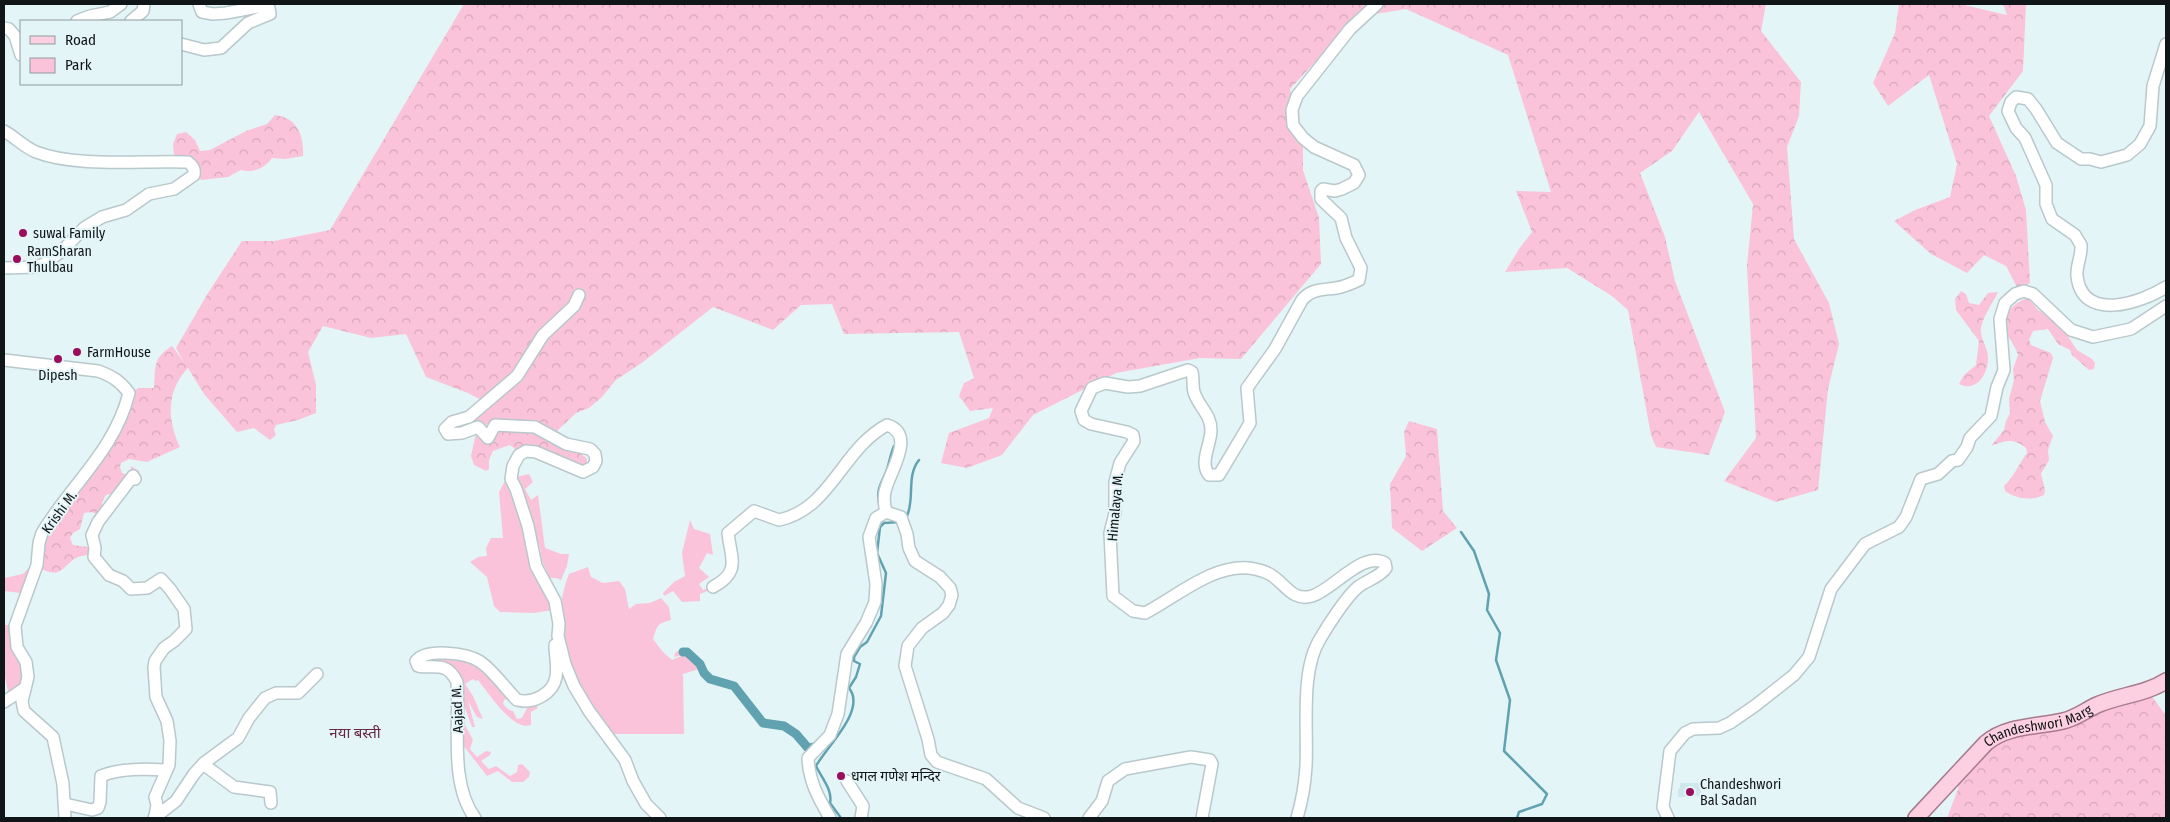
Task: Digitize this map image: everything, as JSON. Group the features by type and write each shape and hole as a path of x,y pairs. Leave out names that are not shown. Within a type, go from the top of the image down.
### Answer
{"main road":[{"name":"Chandeshwori Marg","path":"1916,818 1986,743 1996,736 2026,727 2071,719 2098,705 2146,690 2166,681"}],"street":[{"path":"80,20 110,12 121,4"},
{"path":"133,20 143,11 144,4"},
{"path":"182,44 204,50 221,48 248,24 270,14 268,8 263,6 213,14 202,12 199,4"},
{"name":"Himalaya M.","path":"1297,818 1305,779 1306,696 1314,650 1350,596 1358,587 1383,572 1386,568 1385,563 1381,560 1374,560 1362,564 1320,593 1311,597 1303,597 1288,591 1270,574 1260,570 1248,568 1228,570 1211,575 1145,613 1133,611 1113,596 1110,533 1115,513 1117,471 1134,441 1132,435 1128,432 1086,422 1082,417 1081,411 1090,390 1100,383 1128,387 1140,386 1188,370 1192,372 1194,391 1210,420 1211,428 1204,464 1205,470 1209,475 1219,475 1250,423 1247,388 1275,349 1290,318 1307,294 1320,289 1346,286 1359,280 1362,274 1361,268 1346,238 1341,218 1321,199 1320,194 1323,189 1335,191 1354,183 1359,175 1358,169 1349,162 1314,147 1303,138 1293,125 1292,110 1297,96 1350,29 1377,4"},
{"path":"4,28 9,29 15,36 20,51"},
{"path":"2166,44 2153,86 2150,126 2140,144 2127,155 2101,162 2090,159 2081,160 2057,143 2028,99 2016,97 2011,102 2008,111 2016,128 2025,138 2046,185 2046,204 2052,219 2075,236 2081,245 2077,276 2083,292 2097,303 2111,305 2141,300 2166,287"},
{"path":"4,131 35,152 53,157 75,160 188,162 193,165 194,171 194,175 174,189 149,194 126,210 102,217 84,228 62,251 44,264 27,268 4,268"},
{"path":"1668,818 1663,807 1670,751 1686,733 1693,730 1719,728 1730,723 1794,675 1809,657 1830,589 1854,557 1865,544 1899,527 1906,517 1921,479 1938,474 1952,461 1958,460 1970,438 1991,416 1997,387 2004,370 2000,319 2005,302 2015,294 2024,291 2033,294 2072,330 2094,337 2131,329 2166,306"},
{"path":"579,295 574,306 543,335 517,376 469,417 452,422 445,429 448,434 453,435 478,427 488,438 494,425 535,427 566,444 590,449 595,454 596,461 593,466 583,472 536,452 526,451 519,455 513,466 511,480 516,489 528,526 536,566 555,601 558,611 558,636 565,664 574,686 625,760 633,781 646,804 660,818"},
{"name":"Krishi M.","path":"4,360 98,371 120,382 129,392 126,407 103,453 42,534 39,543 37,565 15,626 17,647 26,662 28,676 22,701 24,711 53,737 57,748 65,804 65,818"},
{"path":"713,587 726,580 733,566 728,533 734,526 754,511 779,520 804,511 826,490 870,435 887,426 895,428 900,435 900,450 885,490 886,512"},
{"path":"135,479 133,476 130,477 124,490 114,498 112,506 98,522 92,535 95,548 93,555 98,564 109,575 123,581 131,589 148,588 158,579 163,580 185,611 186,629 164,648 154,667 156,697 167,721 170,741 169,765 155,797 157,805 154,817"},
{"path":"830,818 816,795 808,773 808,758 830,735 838,714 847,654 866,623 875,602 876,584 869,537 876,518 886,512 901,517 908,534 909,548 915,561 940,577 950,588 952,595 949,605 943,613 922,628 908,646 905,666 928,739 931,755 937,762 986,779 1018,808 1044,818"},
{"name":"Aajad M.","path":"475,818 467,806 460,771 457,682 453,674 446,668 418,666 416,661 418,658 429,654 454,653 479,661 517,700 526,702 539,698 550,689 556,679 555,646 558,636"},
{"path":"154,817 176,802 194,774 203,764 238,738 249,718 265,698 276,693 298,692 317,674"},
{"path":"4,702 25,688"},
{"path":"1089,818 1102,801 1108,781 1125,769 1191,756 1210,760 1212,764 1202,818"},
{"path":"203,764 234,787 270,792 271,803"},
{"path":"65,804 92,810 98,808 101,776 137,770 166,770"},
{"path":"847,781 863,806 861,818"}],"shaded area":[{"name":"Chandeshwori Bal Sadan","path":"1680,783 1701,783 1701,796 1678,797"}],"green space":[{"path":"464,4 1766,4 1761,31 1801,82 1799,116 1787,147 1794,239 1829,303 1839,344 1828,389 1818,490 1776,502 1724,481 1756,438 1747,266 1753,204 1699,112 1672,151 1640,173 1665,237 1675,281 1725,412 1709,455 1656,447 1651,435 1628,310 1612,296 1567,268 1505,272 1532,232 1516,191 1551,192 1508,55 1406,9 1357,17 1290,89 1303,148 1303,170 1319,218 1321,264 1241,359 1200,358 1116,373 1033,415 1002,455 967,468 941,463 949,433 989,418 993,408 970,411 959,396 964,383 974,378 959,332 844,334 832,304 801,305 773,330 713,307 643,362 616,380 601,398 589,408 576,413 557,431 520,422 497,423 459,430 456,426 483,401 468,393 426,377 406,334 371,338 323,326 308,352 316,385 316,413 298,420 276,425 274,430 276,435 270,440 254,428 237,432 204,394 188,368 181,377 172,396 171,416 180,447 147,462 129,459 121,463 122,473 130,476 131,466 139,471 139,476 116,493 106,495 102,502 103,510 98,515 92,512 84,513 80,529 73,533 70,538 73,545 88,547 90,554 78,557 57,572 53,573 39,568 43,537 94,473 109,449 129,396 138,388 154,388 155,368 158,359 172,346 184,362 176,348 208,293 242,241 274,241 330,230"},
{"path":"1899,4 1960,4 2007,15 2003,4 2026,4 2023,71 1989,116 2016,176 2026,210 2030,283 2018,289 2006,266 1984,255 1967,273 1931,254 1894,221 1915,210 1950,197 1957,164 1929,75 1888,106 1873,83 1895,33"},
{"path":"275,115 289,120 298,129 301,135 303,156 285,159 272,158 258,169 250,171 241,170 228,177 201,180 191,159 174,156 173,144 177,134 186,132 195,140 200,151 210,150 246,131 267,124"},
{"path":"1961,291 1966,294 1969,303 1979,305 1988,293 1998,292 1981,328 1981,335 1988,355 1986,370 1980,380 1971,386 1959,384 1964,375 1976,365 1979,341 1956,310 1955,299"},
{"path":"2028,298 2038,310 2051,318 2065,332 2077,350 2095,363 2094,369 2089,370 2072,355 2070,350 2058,344 2048,329 2033,331 2029,340 2031,345 2051,353 2053,358 2040,401 2045,422 2053,436 2048,450 2049,460 2041,474 2045,490 2044,495 2029,498 2009,494 2005,491 2004,486 2011,479 2027,453 2026,448 2014,441 2001,442 1991,446 2004,430 2010,413 2009,399 2014,380 2013,369 2018,355 2006,332 2004,321 2011,308"},
{"path":"1409,421 1437,429 1443,511 1457,528 1422,551 1392,528 1390,484 1406,456 1404,432"},
{"path":"534,429 578,451 587,459 587,464 579,465 531,445 525,446 514,455 515,449 510,445 493,451 489,460 489,469 486,471 474,465 471,456 476,433 481,430"},
{"path":"529,474 533,482 525,489 531,500 538,495 545,548 561,554 569,554 567,566 561,580 550,578 542,561 540,548 516,477"},
{"path":"505,481 519,513 553,610 534,613 500,612 494,606 487,577 470,562 478,557 487,556 486,548 491,538 503,538 499,492"},
{"path":"690,520 694,529 710,534 713,555 707,553 699,568 709,577 699,584 703,590 713,586 710,590 700,594 700,601 682,602 673,591 664,596 663,593 674,582 685,576 682,553"},
{"path":"36,560 21,593 4,591 4,578 23,574"},
{"path":"588,567 591,577 603,583 619,581 625,589 629,609 636,604 650,603 661,598 669,607 671,620 659,625 653,639 663,652 672,660 683,655 674,657 675,653 683,648 688,649 698,658 707,673 725,683 729,681 733,683 732,687 717,684 709,680 699,669 683,674 684,734 611,734 576,678 563,638 561,618 563,596 569,574"},
{"path":"4,625 12,625 23,667 24,681 9,697 4,672"},
{"path":"433,656 479,663 508,698 504,700 503,704 513,711 517,719 522,718 528,706 535,703 538,708 531,712 531,725 524,726 517,723 502,710 478,680 475,681 473,679 465,684 473,696 483,719 477,717 468,701 475,727 472,727 463,703 465,725 473,740 470,749 477,757 486,751 491,752 490,755 481,761 489,769 496,766 510,776 517,772 518,765 522,764 530,772 529,777 523,782 512,782 498,771 487,776 462,744 456,676 421,660"},
{"path":"2148,691 2164,713 2166,713 2166,818 1947,818 1958,789 1961,774 1998,737"}],"waterway":[{"path":"880,506 878,500 879,489 894,446"},
{"path":"907,516 913,473 919,460"},
{"path":"841,818 830,803 830,793 816,766 849,717 853,707 853,697 849,688 856,677 860,664 854,661 854,657 860,647 867,642 881,616 886,573 877,553 880,527 884,523 899,522"},
{"path":"1461,532 1474,551 1489,594 1487,610 1500,633 1496,660 1510,700 1504,751 1547,794 1542,804 1519,812 1517,818"},
{"path":"683,652 687,652 700,664 704,673 710,679 734,686 763,723 784,726 796,734 808,748"},
{"path":"808,748 809,745 816,743"}],"place":[{"name":"suwal Family","path":"23,233"},
{"name":"RamSharan Thulbau","path":"17,259"},
{"name":"FarmHouse","path":"77,352"},
{"name":"Dipesh","path":"58,359"},
{"name":"धगल गणेश मन्दिर","path":"841,776"},
{"name":"Chandeshwori Bal Sadan","path":"1690,792"}],"district":[{"name":"नया बस्ती","path":"355,733"}]}
